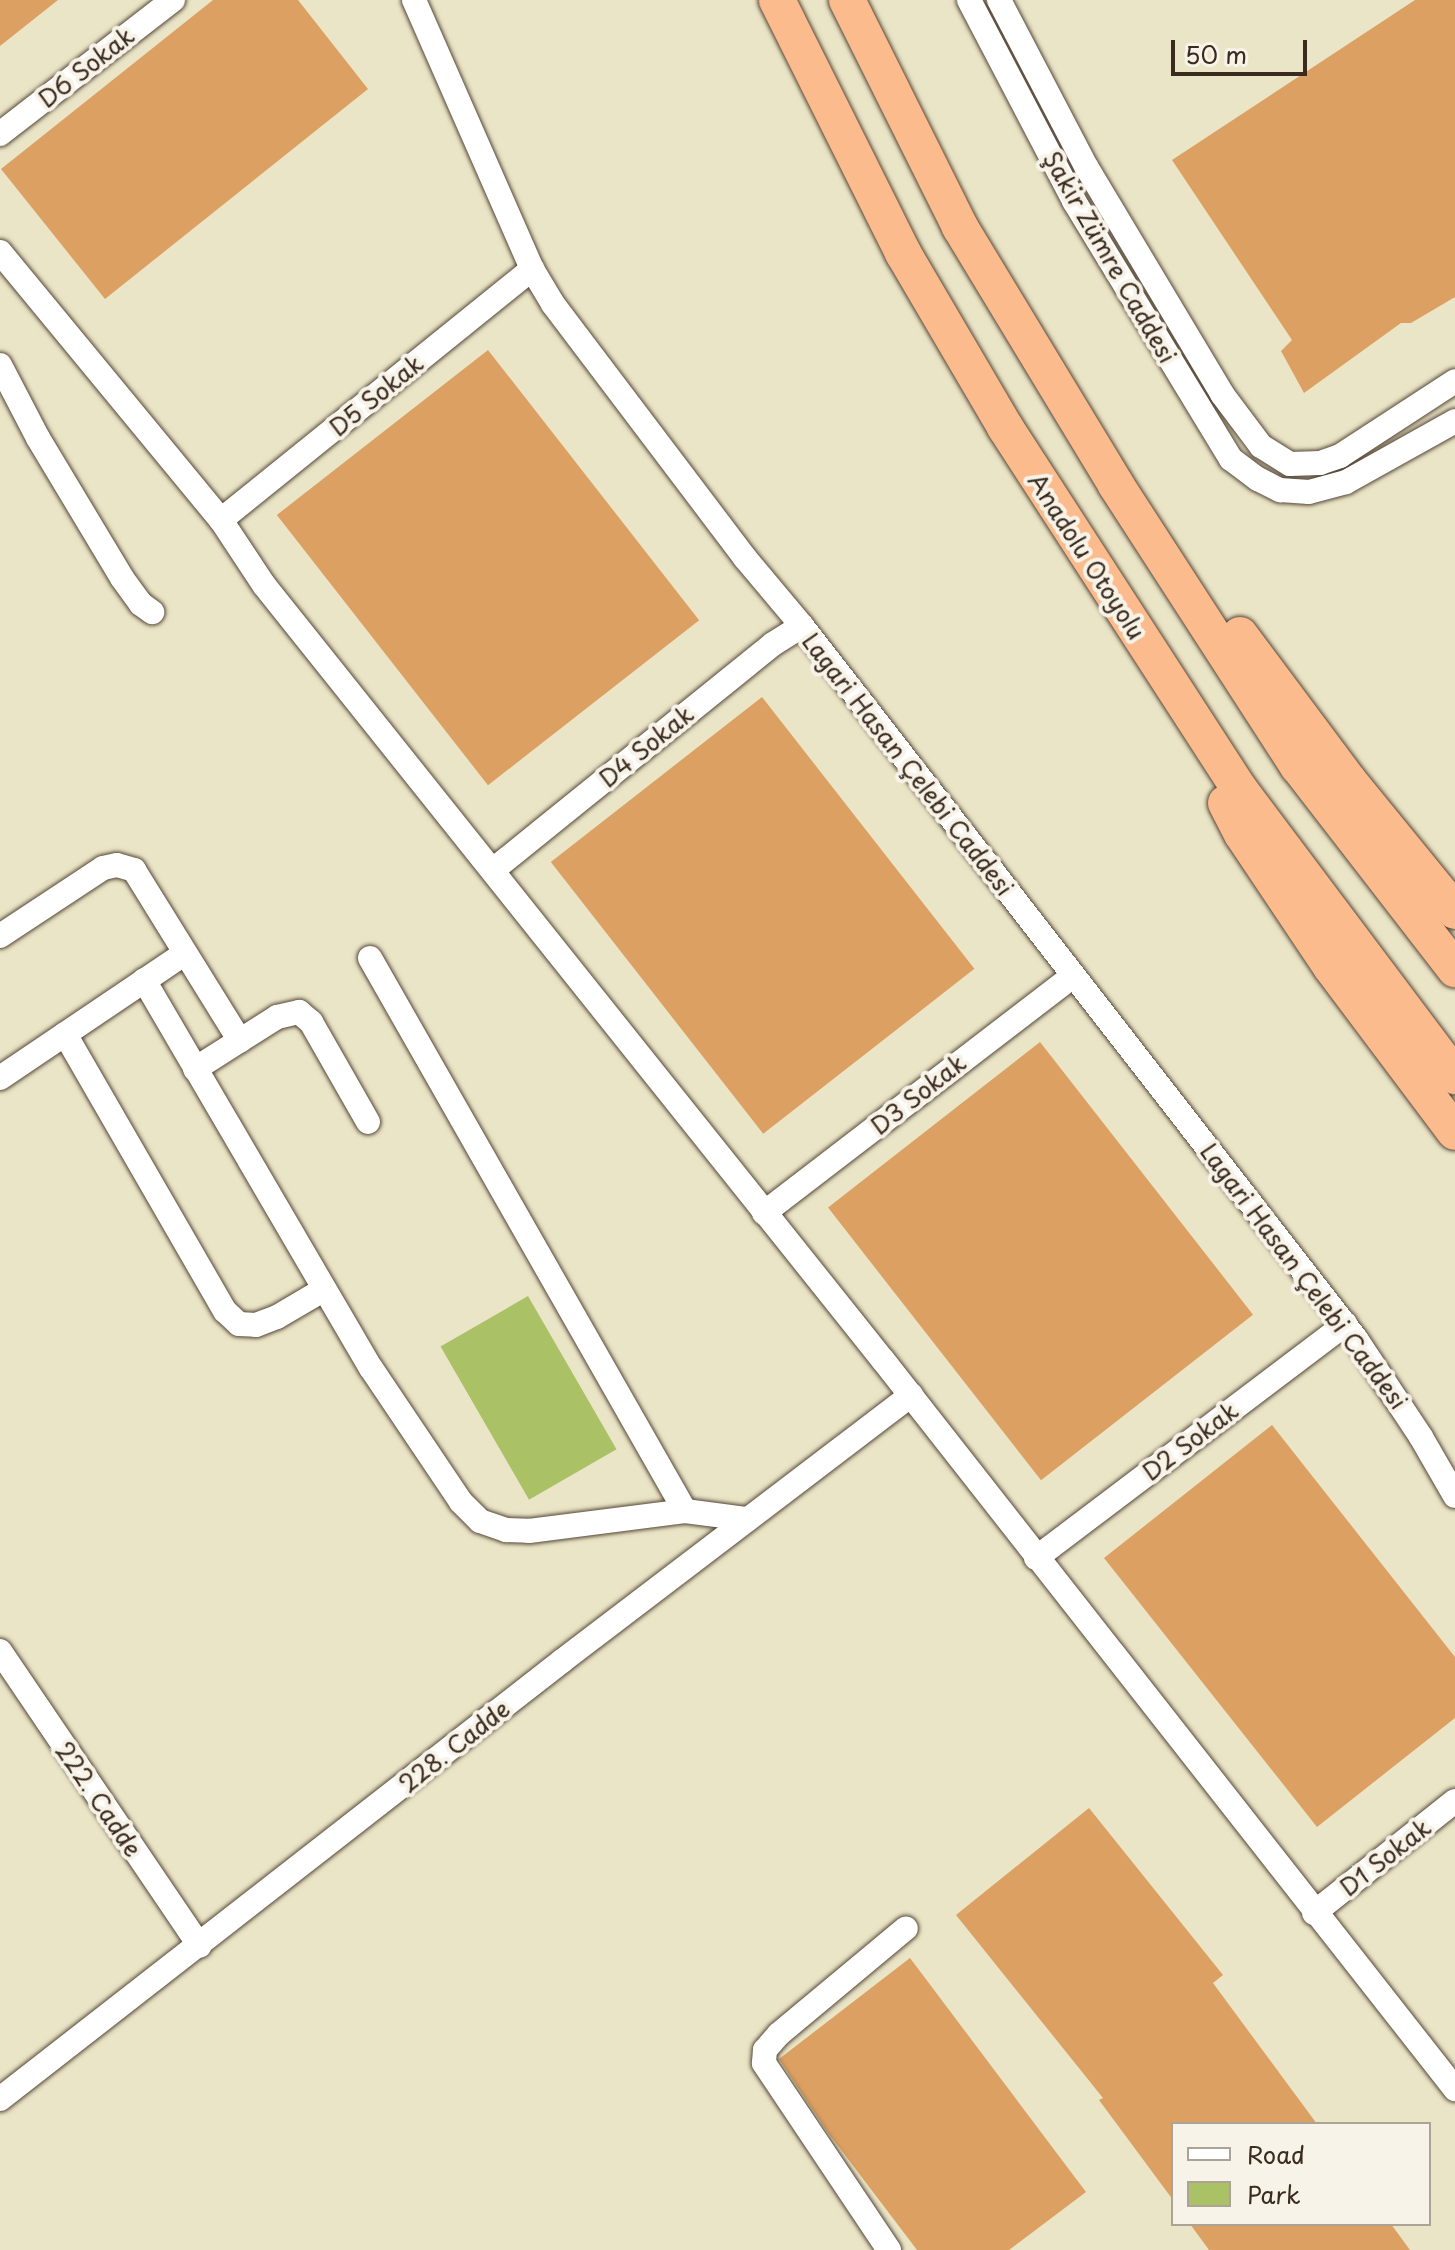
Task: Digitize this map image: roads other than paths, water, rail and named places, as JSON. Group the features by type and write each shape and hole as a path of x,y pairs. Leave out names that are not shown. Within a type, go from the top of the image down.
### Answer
{"highway":[{"name":"Anadolu Otoyolu","path":"777,0 855,161 953,343 1153,659 1240,790 1455,1076"},
{"path":"847,0 960,227 1061,395 1298,766 1455,969"},
{"path":"1061,395 1348,780 1455,911"},
{"path":"1153,659 1242,834 1331,967 1455,1132"}],"street":[{"name":"D6 Sokak","path":"0,134 173,0"},
{"name":"Lagari Hasan Çelebi Caddesi","path":"414,0 532,269 560,313 745,558 802,626 1345,1324 1413,1423 1455,1496"},
{"name":"Şakir Zümre Caddesi","path":"969,0 1074,201 1231,459 1258,479 1280,490 1309,492 1346,482 1455,421"},
{"name":"Şakir Zümre Caddesi","path":"999,0 1087,168 1222,394 1261,446 1290,464 1320,463 1340,456 1455,381"},
{"path":"0,252 221,520 264,585 911,1395 1455,2089"},
{"name":"D5 Sokak","path":"221,520 532,269"},
{"path":"0,365 38,438 122,578 141,604 152,612"},
{"name":"D4 Sokak","path":"493,870 773,644 802,626"},
{"path":"0,936 103,868 117,865 134,870 240,1041"},
{"path":"0,1078 185,953"},
{"path":"370,958 685,1511"},
{"name":"D3 Sokak","path":"764,1213 1073,976"},
{"path":"144,980 323,1290 461,1502 491,1526 529,1531 685,1511 747,1519"},
{"path":"195,1069 277,1017 299,1012 311,1022 368,1122"},
{"path":"65,1034 225,1311 239,1324 256,1325 277,1317 323,1290"},
{"name":"D2 Sokak","path":"1036,1558 1345,1324"},
{"name":"228. Cadde","path":"0,2099 911,1395"},
{"name":"222. Cadde","path":"0,1651 200,1946"},
{"name":"D1 Sokak","path":"1314,1913 1455,1801"},
{"path":"889,2250 764,2063 765,2050 779,2034 906,1928"}]}
